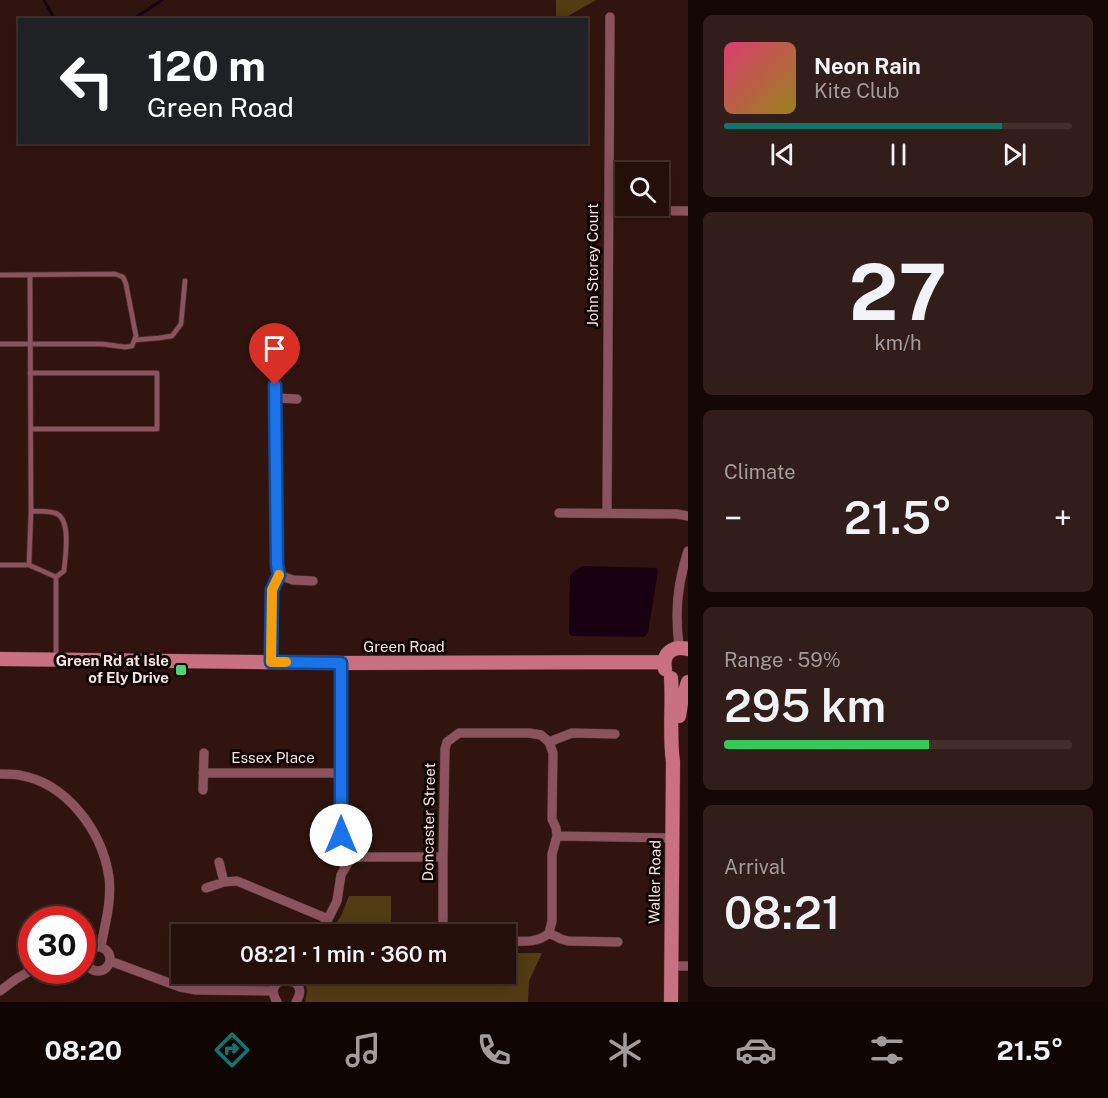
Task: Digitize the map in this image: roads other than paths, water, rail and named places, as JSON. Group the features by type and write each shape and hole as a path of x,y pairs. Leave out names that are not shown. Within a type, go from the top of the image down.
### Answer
{"street":[{"name":"John Storey Court","path":"607,513 610,17"},
{"path":"609,210 688,212"},
{"path":"271,662 272,590 279,575 275,385"},
{"path":"276,398 297,399"},
{"path":"559,513 688,516"},
{"path":"664,662 670,650 684,648 676,624 677,597 688,551"},
{"path":"279,575 293,580 313,581"},
{"name":"Green Road","path":"0,659 341,663 664,662"},
{"name":"Waller Road","path":"664,662 665,671 671,678 673,707 670,1002"},
{"path":"341,663 341,835 351,857"},
{"path":"671,678 681,681 688,680"},
{"name":"Waller Road","path":"673,762 677,747 681,703 688,680"},
{"name":"Doncaster Street","path":"443,924 445,749 447,742 459,733 529,733 542,735 549,742"},
{"path":"516,941 538,940 549,933 552,921 552,854 556,828 552,819 553,753 549,742 572,733 615,734"},
{"path":"203,790 204,753"},
{"name":"Essex Place","path":"203,772 342,774"},
{"path":"0,774 29,778 56,790 84,817 96,837 109,878 110,900 101,946"},
{"path":"556,837 672,838"},
{"path":"351,857 443,857"},
{"path":"325,924 337,902 341,874 351,857"},
{"path":"219,862 224,882"},
{"path":"206,888 224,882 237,881 328,919"},
{"path":"549,933 568,941 618,942"},
{"path":"96,947 101,946"},
{"path":"96,971 105,969 110,961 108,952 101,946"},
{"path":"110,961 180,987 196,990 273,991"},
{"path":"671,966 688,966"},
{"path":"0,991 18,978"},
{"path":"276,1002 273,991 277,984"},
{"path":"296,1002 300,995 297,984"}],"lane":[{"path":"0,275 116,274 123,277 136,336 132,346 125,347 102,344 0,344"},
{"path":"29,565 31,511 30,275"},
{"path":"135,339 172,336 181,324 185,281"},
{"path":"30,373 157,373 157,429 30,429"},
{"path":"31,511 54,512 60,515 66,528 64,571 56,577"},
{"path":"0,565 29,565 56,577"},
{"path":"56,577 56,659"}],"waterway":[{"path":"44,0 54,18"},
{"path":"135,18 162,0"}],"place":[{"name":"Green Rd at Isle of Ely Drive","path":"181,670"}]}
